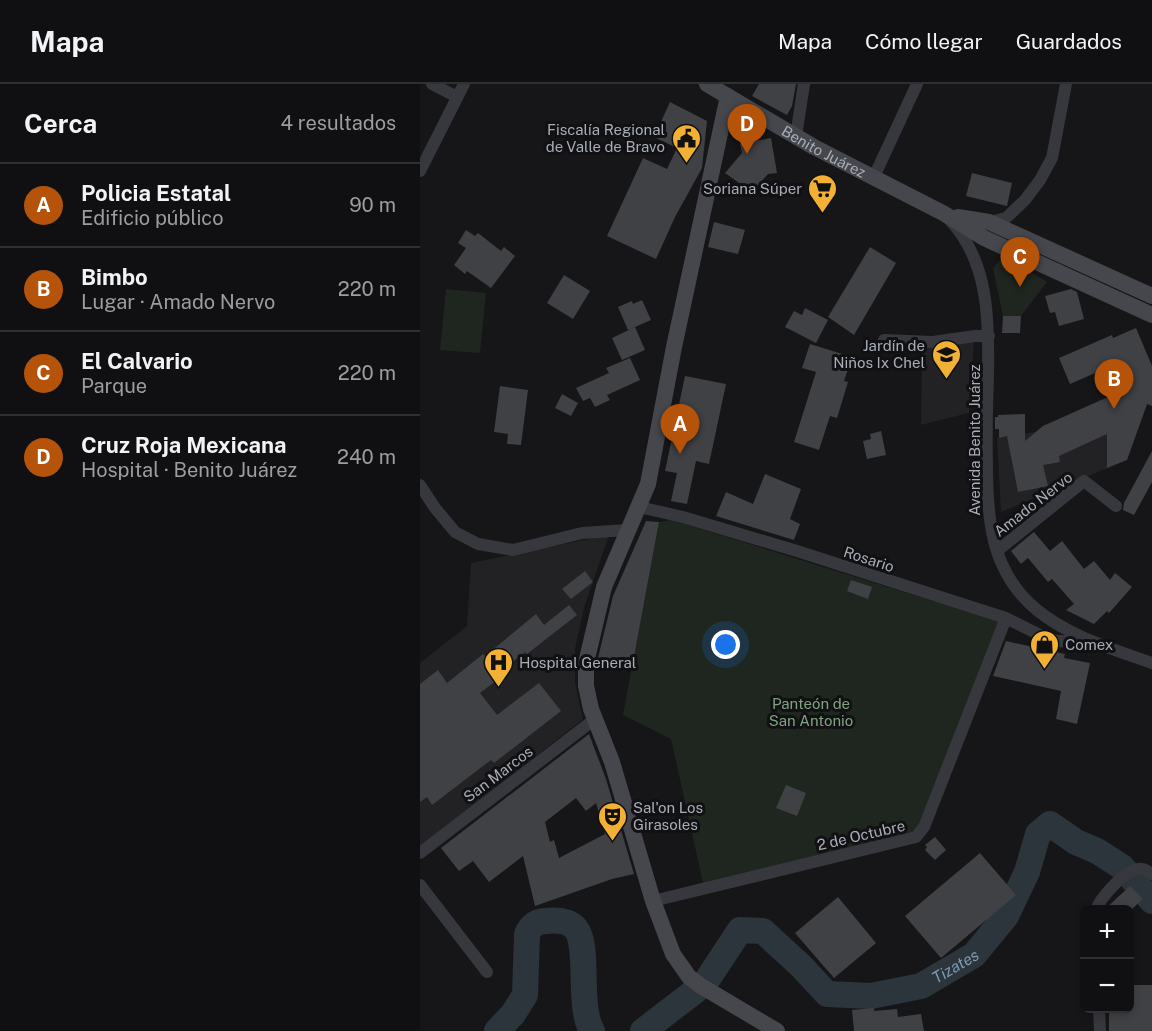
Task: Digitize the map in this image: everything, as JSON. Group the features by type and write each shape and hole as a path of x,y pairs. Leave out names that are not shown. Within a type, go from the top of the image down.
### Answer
{"main road":[{"name":"Benito Juárez","path":"707,84 873,179 942,213"},
{"path":"728,96 674,347 648,483 604,587 586,663 586,686 595,719 612,762 653,901 673,954 689,976 701,986 777,1031"},
{"path":"942,213 968,220 989,222 1152,296"},
{"path":"942,213 984,238 1152,315"}],"street":[{"path":"432,84 457,97"},
{"path":"420,171 464,84"},
{"path":"796,136 804,84"},
{"path":"873,179 917,84"},
{"path":"989,222 1005,218 1025,200 1040,180 1052,158 1066,84"},
{"name":"Avenida Benito Juárez","path":"942,213 961,235 976,264 986,296 989,336 987,507 990,528 1008,576 1025,598 1046,617 1087,639 1152,663"},
{"path":"884,340 933,342 989,336"},
{"name":"Amado Nervo","path":"997,551 1084,481 1116,506"},
{"path":"420,484 435,508 455,532 478,544 513,550 582,533 628,530"},
{"name":"Rosario","path":"639,507 683,517 797,551 1006,618 1050,640 1069,642 1087,639"},
{"name":"2 de Octubre","path":"653,901 916,837 924,827 1006,618"},
{"name":"San Marcos","path":"420,853 595,719"},
{"path":"1098,905 1132,871 1140,869 1152,873"},
{"path":"420,885 487,972"},
{"path":"1099,1013 1100,1031"}],"shaded area":[{"name":"Jardín de Niños Ix Chel","path":"974,341 969,413 921,425 922,347"},
{"path":"1152,391 1127,460 1001,512 997,438 1036,432 1043,426"},
{"name":"Hospital General","path":"609,535 584,608 575,649 575,682 583,719 420,847 420,663 467,626 471,563"}],"green space":[{"path":"1000,260 1024,268 1047,282 1021,316 1003,316 993,268"},
{"path":"446,289 486,293 480,353 440,350"},
{"name":"Panteón de San Antonio","path":"672,520 1000,622 916,831 703,883 671,739 623,715 659,522"}],"building":[{"path":"759,84 796,84 792,106 787,115 752,96"},
{"name":"Fiscalía Regional de Valle de Bravo","path":"670,102 707,121 702,168 675,217 656,259 607,236 643,158 667,169 677,148 654,137"},
{"path":"771,138 777,173 768,174 752,192 725,173 742,153 740,144"},
{"path":"972,173 1012,183 1007,206 966,196"},
{"path":"714,222 745,230 738,254 708,247"},
{"path":"466,230 475,236 478,233 501,251 504,247 515,256 491,288 467,271 465,274 454,265 466,248 458,243"},
{"path":"870,247 896,263 854,335 828,317"},
{"path":"564,275 590,291 573,319 547,303"},
{"path":"1071,289 1077,292 1084,319 1059,326 1055,312 1050,313 1045,296"},
{"path":"642,300 651,320 628,330 618,307 632,301 633,304"},
{"path":"805,308 828,320 816,343 785,327 794,311 802,315"},
{"path":"1003,316 1021,316 1020,333 1002,333"},
{"path":"635,327 645,350 622,360 612,338"},
{"path":"1136,328 1152,366 1152,406 1147,404 1127,460 1107,468 1107,434 1059,456 1060,462 1043,465 1048,486 1018,492 1007,436 999,438 999,429 995,429 995,417 1025,414 1025,441 1043,426 1128,388 1118,363 1070,384 1059,358 1112,335 1113,338"},
{"path":"810,344 852,357 844,381 848,382 837,418 830,416 819,450 794,442 816,372 802,368"},
{"path":"630,358 640,380 607,395 610,400 595,407 590,398 583,401 576,388 609,373 606,368"},
{"path":"685,376 726,384 709,464 696,461 687,504 671,501 677,473 665,471"},
{"path":"500,386 528,390 521,445 507,444 508,434 494,432"},
{"path":"562,394 578,403 571,416 555,408"},
{"path":"881,431 886,455 867,459 863,441 871,439 870,434"},
{"path":"1152,451 1152,482 1134,515 1123,510 1124,503"},
{"path":"765,474 801,489 790,519 800,524 794,540 716,516 726,492 753,504"},
{"path":"646,521 659,522 633,662 597,662 613,596"},
{"path":"1034,532 1050,551 1062,541 1084,569 1094,561 1110,580 1115,573 1132,587 1109,613 1107,611 1094,624 1066,610 1074,604 1052,579 1048,582 1028,558 1021,564 1011,551"},
{"path":"585,571 593,582 571,599 562,589"},
{"path":"851,580 872,587 868,599 847,591"},
{"path":"569,605 577,615 527,654 525,652 498,673 501,677 480,693 497,715 539,683 561,711 494,763 491,760 432,805 427,797 420,802 420,684 438,670 447,683 483,654 485,656 536,614 544,625"},
{"path":"1006,641 1065,654 1064,658 1090,663 1077,724 1056,719 1061,691 993,676"},
{"path":"589,734 606,779 634,874 612,879 535,906 523,856 489,882 473,861 459,871 441,848","holes":["576,798 586,811 596,803 605,834 559,858 554,840 550,842 545,822"]},
{"path":"786,785 806,793 797,816 776,808"},
{"path":"935,837 946,850 935,860 925,850 927,847 925,845"},
{"path":"980,853 1016,895 941,958 905,916"},
{"path":"1130,886 1143,899 1134,907 1134,905 1109,905"},
{"path":"838,897 876,943 834,978 795,933"},
{"path":"1134,985 1152,985 1152,1031 1109,1031 1109,1013 1134,1013"},
{"path":"874,1008 874,1011 897,1009 898,1017 921,1014 924,1031 854,1031 852,1010"}],"waterway":[{"name":"Tizates","path":"709,977 740,930 763,931 827,994 871,996 921,986 974,955 1006,916 1027,872 1038,834 1050,824 1076,842 1097,851 1122,867 1152,901"},
{"name":"Tizates","path":"497,1031 513,1014 525,995 527,934 534,925 542,921 562,921 576,929 582,949 585,1007 592,1031"},
{"name":"Tizates","path":"643,1031 695,991"}],"place":[{"name":"Cruz Roja Mexicana","path":"747,154"},
{"name":"Fiscalía Regional de Valle de Bravo","path":"686,164"},
{"name":"Soriana Súper","path":"823,214"},
{"name":"El Calvario","path":"1020,287"},
{"name":"Jardín de Niños Ix Chel","path":"946,380"},
{"name":"Bimbo","path":"1114,409"},
{"name":"Policia Estatal","path":"680,454"},
{"name":"Comex","path":"1044,670"},
{"name":"Hospital General","path":"498,688"},
{"name":"Sal'on Los Girasoles","path":"612,842"}]}
